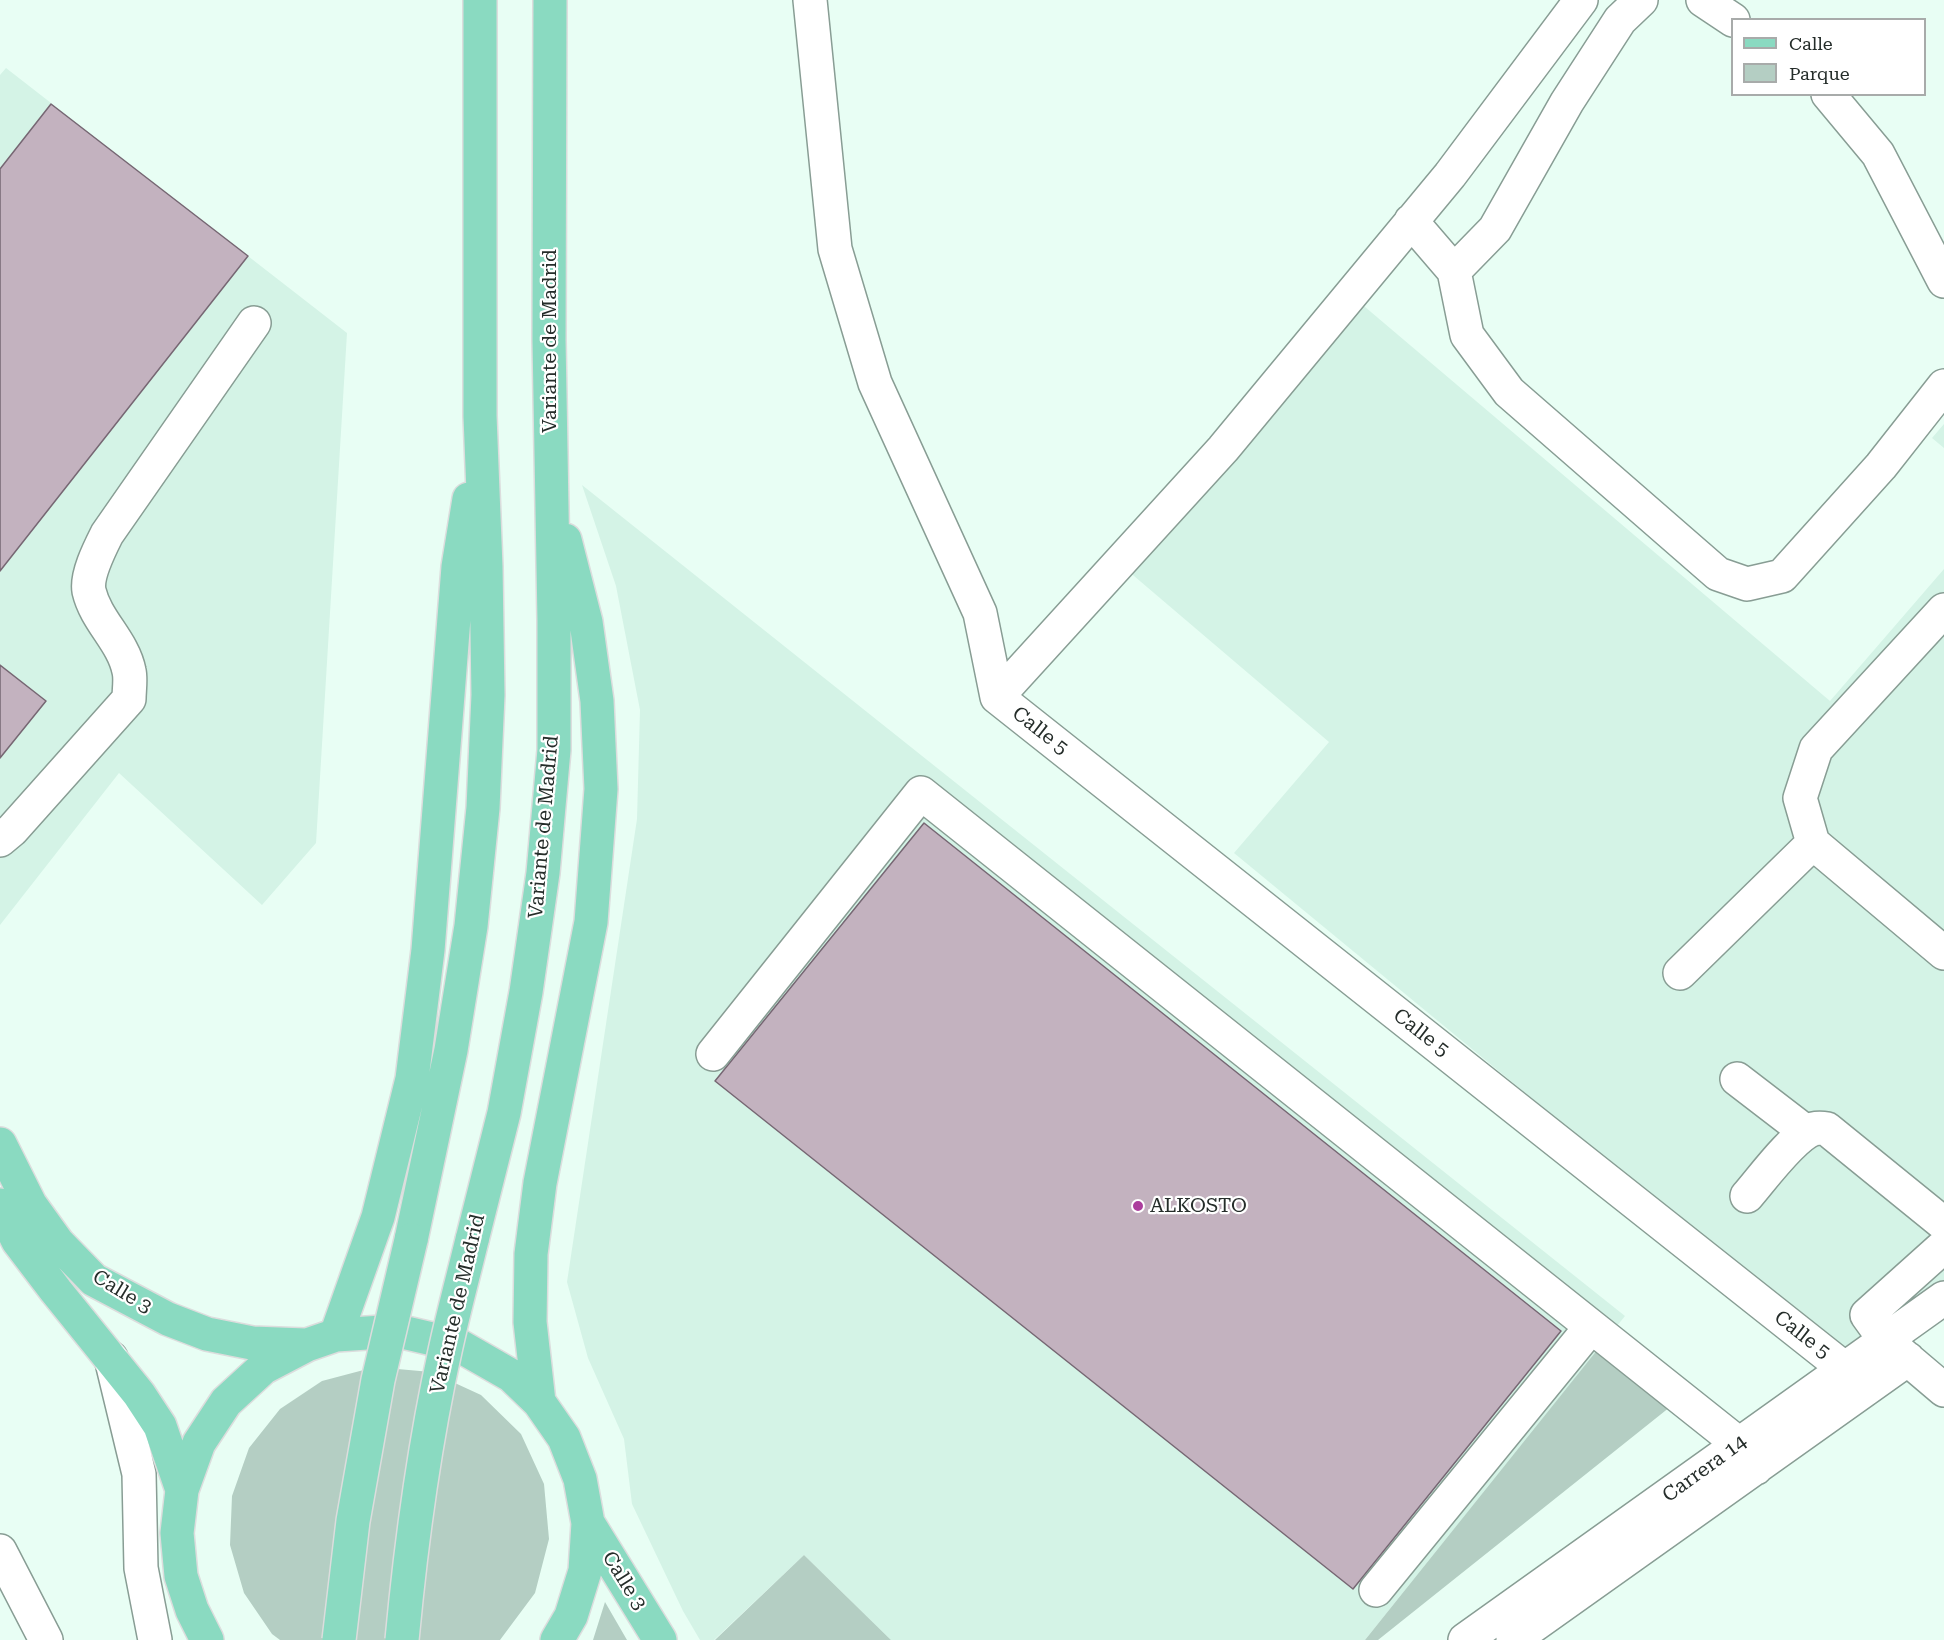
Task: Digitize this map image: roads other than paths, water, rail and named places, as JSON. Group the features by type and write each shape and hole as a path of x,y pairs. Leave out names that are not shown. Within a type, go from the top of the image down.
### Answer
{"main road":[{"path":"339,1640 353,1521 378,1380 411,1240 451,1050 471,926 483,808 488,695 479,295 480,0"},
{"name":"Variante de Madrid","path":"402,1640 423,1466 444,1352 504,1113 526,992 543,873 554,750 549,340 550,0"},
{"path":"207,1640 192,1610 181,1576 177,1533 182,1490 199,1443 226,1402 263,1368 322,1340 378,1217 412,1079 428,950 458,567 481,424"},
{"path":"539,1402 530,1322 531,1254 540,1183 591,922 601,789 597,700 586,622 551,480"},
{"name":"Calle 3","path":"0,1144 30,1204 58,1243 94,1280 168,1319 207,1334 252,1343 322,1340 398,1331 458,1345 512,1376 539,1402 564,1438 580,1479 588,1523 660,1640"},
{"name":"Calle 3","path":"0,1205 18,1241 111,1358 160,1426 182,1490"},
{"path":"557,1640 571,1616 585,1571 588,1523"}],"street":[{"path":"810,0 835,249 875,383 980,613 997,697"},
{"path":"997,697 1222,449 1450,175 1581,0"},
{"path":"1454,271 1495,229 1567,102 1620,20 1641,0"},
{"path":"1703,0 1731,19"},
{"path":"1830,96 1878,154 1944,281"},
{"path":"1411,221 1454,271 1467,336 1509,392 1718,574 1747,584 1782,576 1881,466 1944,386"},
{"path":"0,840 12,830 129,699 129,671 117,641 100,615 89,590 94,560 107,534 254,323"},
{"path":"1944,610 1816,749 1800,798 1813,843 1944,953"},
{"name":"Calle 5","path":"997,697 1845,1369"},
{"path":"713,1054 921,793 1591,1327 1747,1456"},
{"path":"1680,973 1813,843"},
{"path":"1737,1079 1806,1132"},
{"path":"1747,1196 1788,1148 1806,1132 1815,1128 1827,1129 1944,1224"},
{"path":"1944,1246 1867,1315 1897,1350 1944,1390"},
{"name":"Carrera 14","path":"1466,1640 1747,1456 1897,1350 1944,1298"},
{"path":"1376,1590 1591,1327"},
{"name":"Carrera 14","path":"1513,1640 1747,1456 1845,1369 1897,1350"},
{"path":"111,1358 139,1474 141,1568 154,1640"},
{"path":"0,1551 46,1640"}],"place":[{"name":"ALKOSTO","path":"1138,1206"}]}
